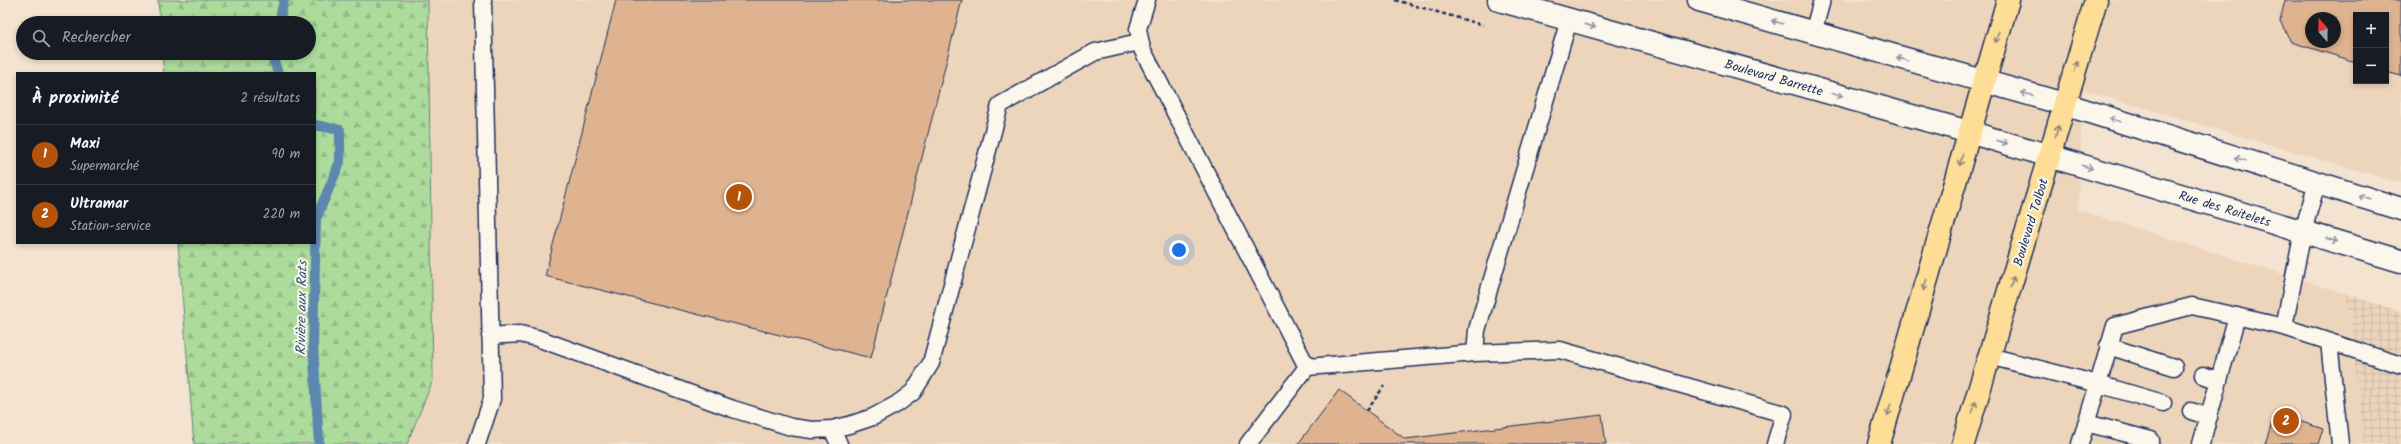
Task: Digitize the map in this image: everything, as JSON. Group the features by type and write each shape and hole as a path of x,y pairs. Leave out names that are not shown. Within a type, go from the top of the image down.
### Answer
{"main road":[{"name":"Boulevard Barrette","path":"1499,0 2050,156"},
{"path":"1699,0 2064,104 2401,209"},
{"path":"1880,444 1983,82 2008,0"},
{"name":"Boulevard Talbot","path":"1963,444 2096,0"},
{"name":"Rue des Roitelets","path":"2050,156 2401,261"}],"lane":[{"path":"477,444 492,399 483,0"},
{"path":"1147,0 1138,29 1139,42 1307,367"},
{"path":"1813,33 1822,0"},
{"path":"1475,353 1477,330 1569,20"},
{"path":"490,336 520,334 537,338 741,412 791,427 812,430 832,429 873,416 897,404 913,392 931,363 1000,106 1095,52 1139,42"},
{"path":"2284,327 2303,232 2317,183"},
{"path":"2080,444 2115,326 2192,306 2284,327 2401,365"},
{"path":"2201,444 2237,316"},
{"path":"2329,342 2340,444"},
{"path":"2108,346 2174,367"},
{"path":"1248,444 1307,367 1475,353 1560,350 1784,414 1775,444"},
{"path":"1989,356 2098,384 2162,403"},
{"path":"2203,375 2219,381"},
{"path":"2191,412 2208,417"},
{"path":"2086,423 2151,440"},
{"path":"832,429 839,444"}],"shaded area":[{"path":"428,0 2401,0 2401,183 2083,90 2078,210 2347,294 2364,444 407,444 433,380"},
{"path":"2347,294 2401,312 2401,444 2364,444"}],"green space":[{"path":"158,0 428,0 433,380 407,444 194,444 178,244 316,244 316,72 164,72 163,60 316,60 316,16 159,16"}],"building":[{"path":"616,0 962,0 871,358 545,276"},
{"path":"2285,0 2401,0 2401,76 2389,73 2389,12 2353,12 2353,61 2310,48 2341,48 2341,12 2305,12 2305,46 2291,42 2280,21"},
{"path":"1339,390 1405,439 1602,415 1606,444 1298,444"},
{"path":"2275,413 2323,429 2318,444 2265,444"}],"waterway":[{"name":"Rivière aux Rats","path":"281,16 284,0"},
{"name":"Rivière aux Rats","path":"274,60 278,72"},
{"name":"Rivière aux Rats","path":"316,125 340,130 340,162 316,219"},
{"name":"Rivière aux Rats","path":"315,244 313,344 319,444"}],"place":[{"name":"Maxi","path":"739,197"},
{"name":"Ultramar","path":"2286,421"}]}
